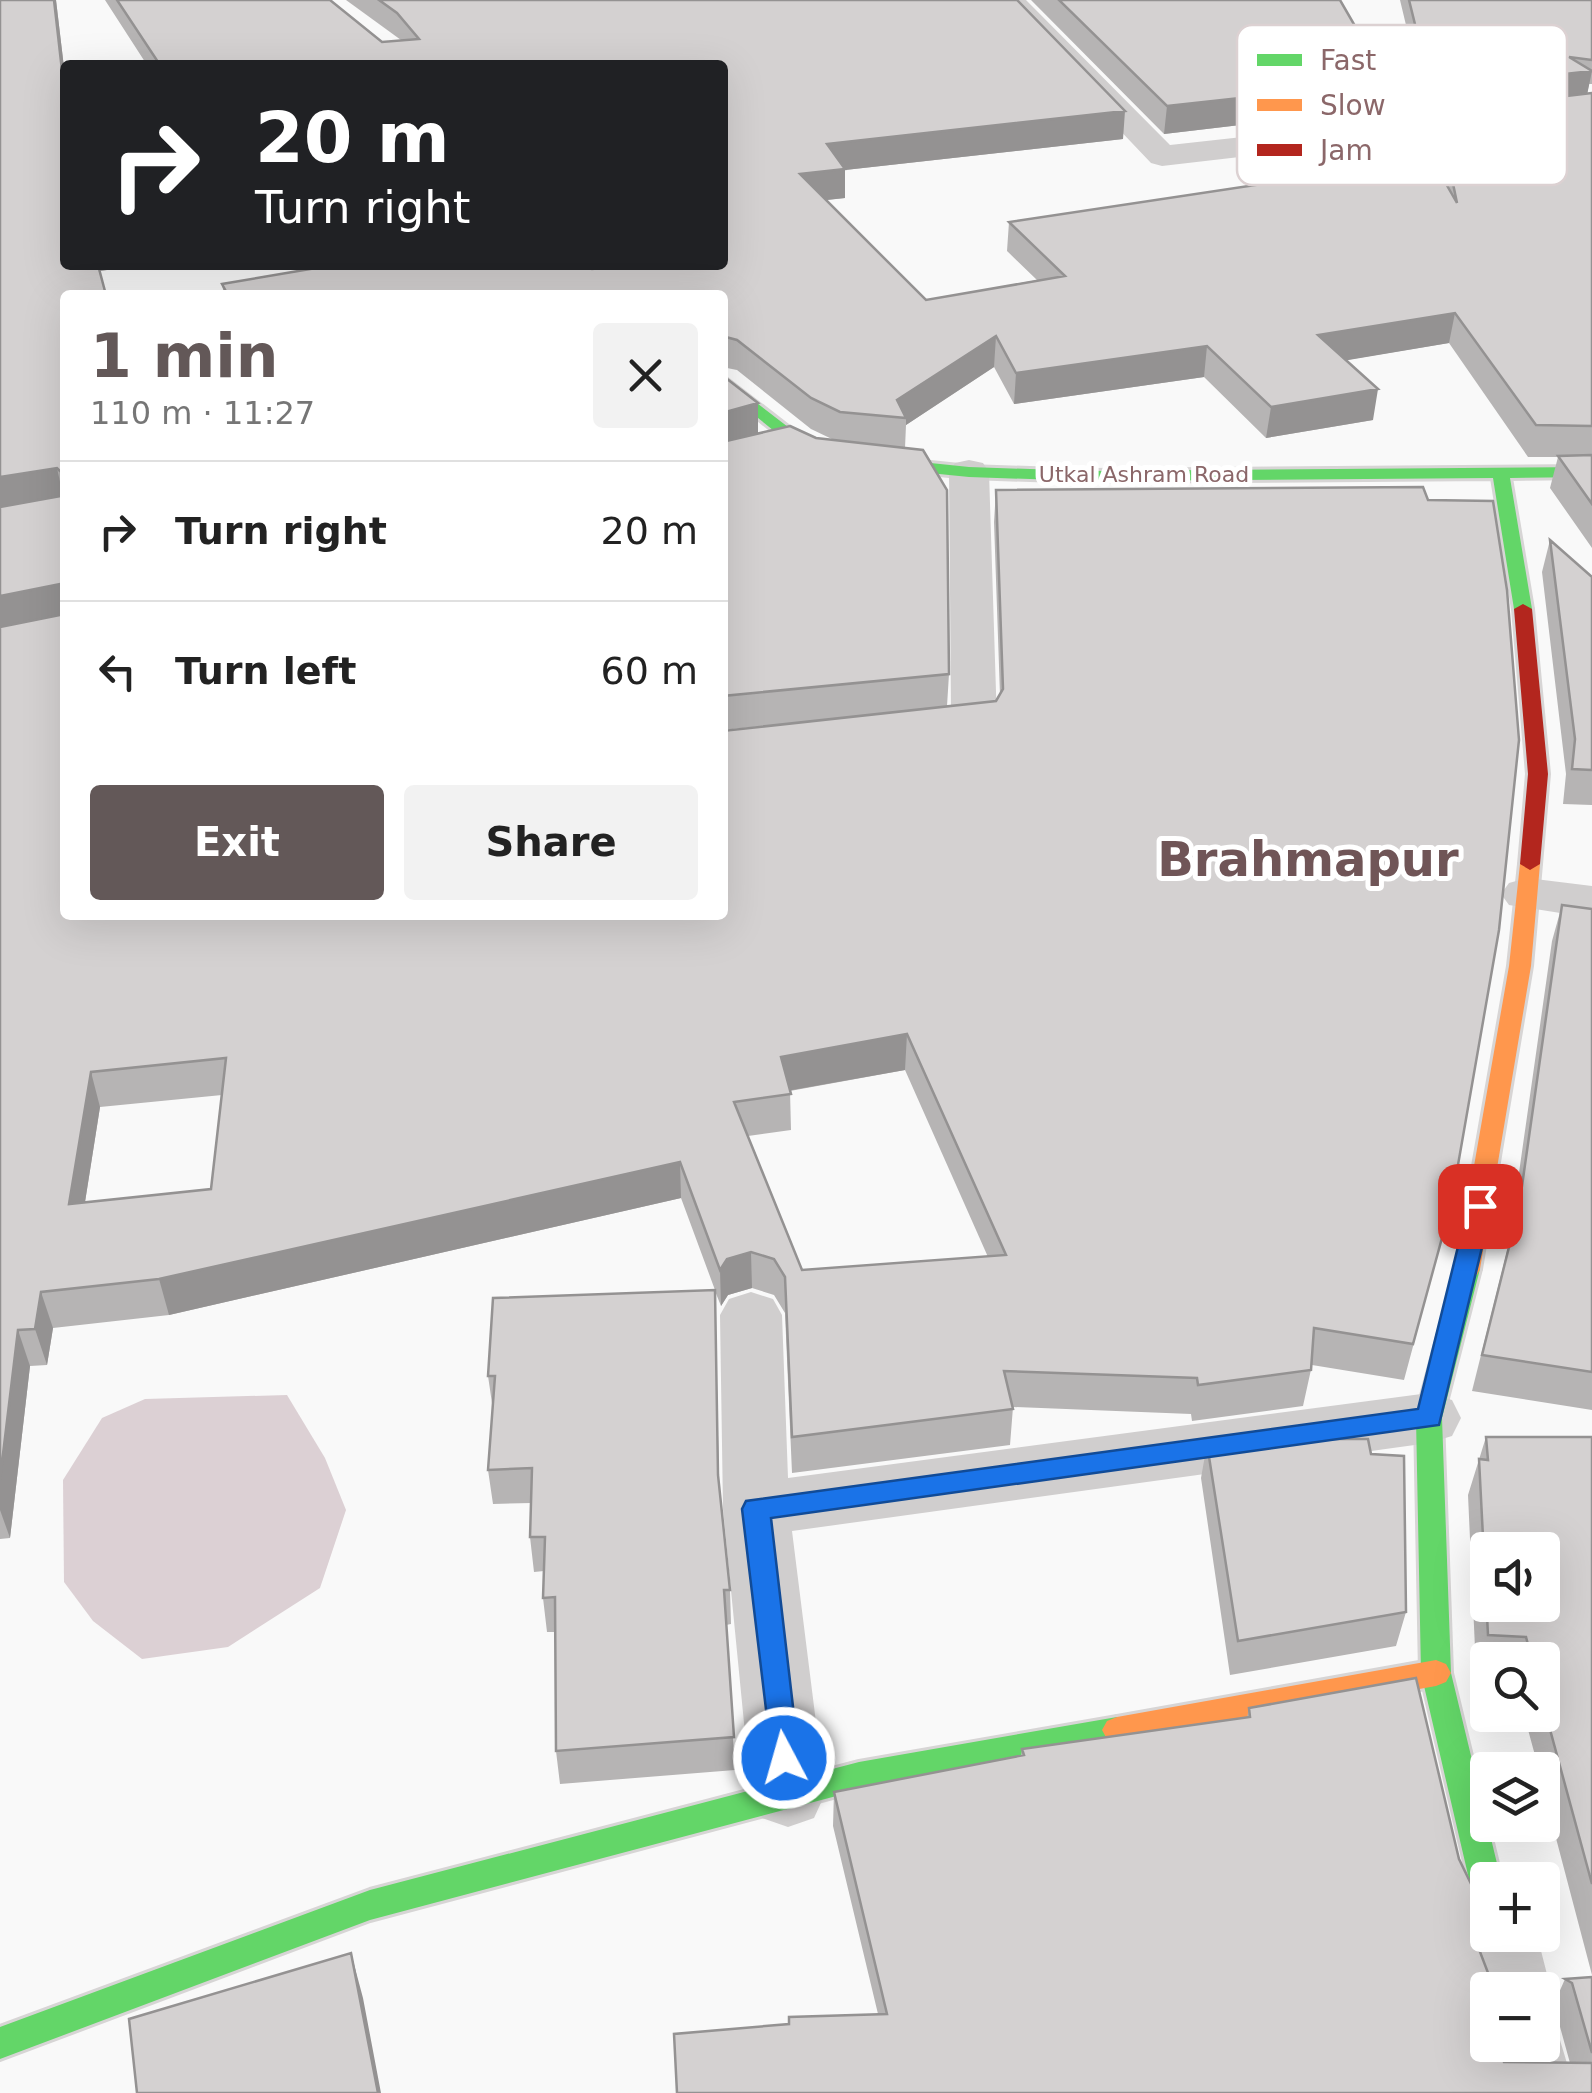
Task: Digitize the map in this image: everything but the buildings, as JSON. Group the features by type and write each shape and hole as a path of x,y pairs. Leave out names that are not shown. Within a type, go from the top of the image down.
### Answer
{"street":[{"path":"1010,0 1162,156 1237,148"},
{"path":"1567,111 1592,108"},
{"name":"Utkal Ashram Road","path":"728,387 777,445 830,458 969,472 1087,476 1592,472"},
{"path":"1481,1862 1436,1673 1430,1418 1475,1242 1520,966 1538,774 1525,623 1500,470"},
{"path":"878,733 974,723 969,472"},
{"path":"1527,894 1592,902"},
{"path":"751,1315 756,1509 788,1794"},
{"path":"756,1509 1430,1418"},
{"path":"0,2042 370,1905 788,1794 860,1776 1436,1673"},
{"path":"1528,2062 1535,2093"}],"shaded area":[{"path":"287,1395 325,1458 346,1510 320,1588 228,1647 142,1659 93,1621 64,1582 63,1480 102,1418 145,1399"}],"traffic: fast":[{"path":"728,386 795,440 830,458 969,472 1087,476 1592,472"},
{"path":"1500,470 1523,609"},
{"path":"1468,1269 1429,1418 1436,1673 1481,1862"},
{"path":"0,2043 370,1905 859,1776 1117,1730"}],"traffic: slow":[{"path":"1468,1269 1520,966 1530,864"},
{"path":"1117,1730 1436,1673"}],"traffic: jam":[{"path":"1523,609 1538,774 1530,864"}],"district":[{"name":"Brahmapur","path":"1308,859"}],"route":[{"path":"784,1758 756,1509 1430,1418 1475,1242 1480,1206"}]}
